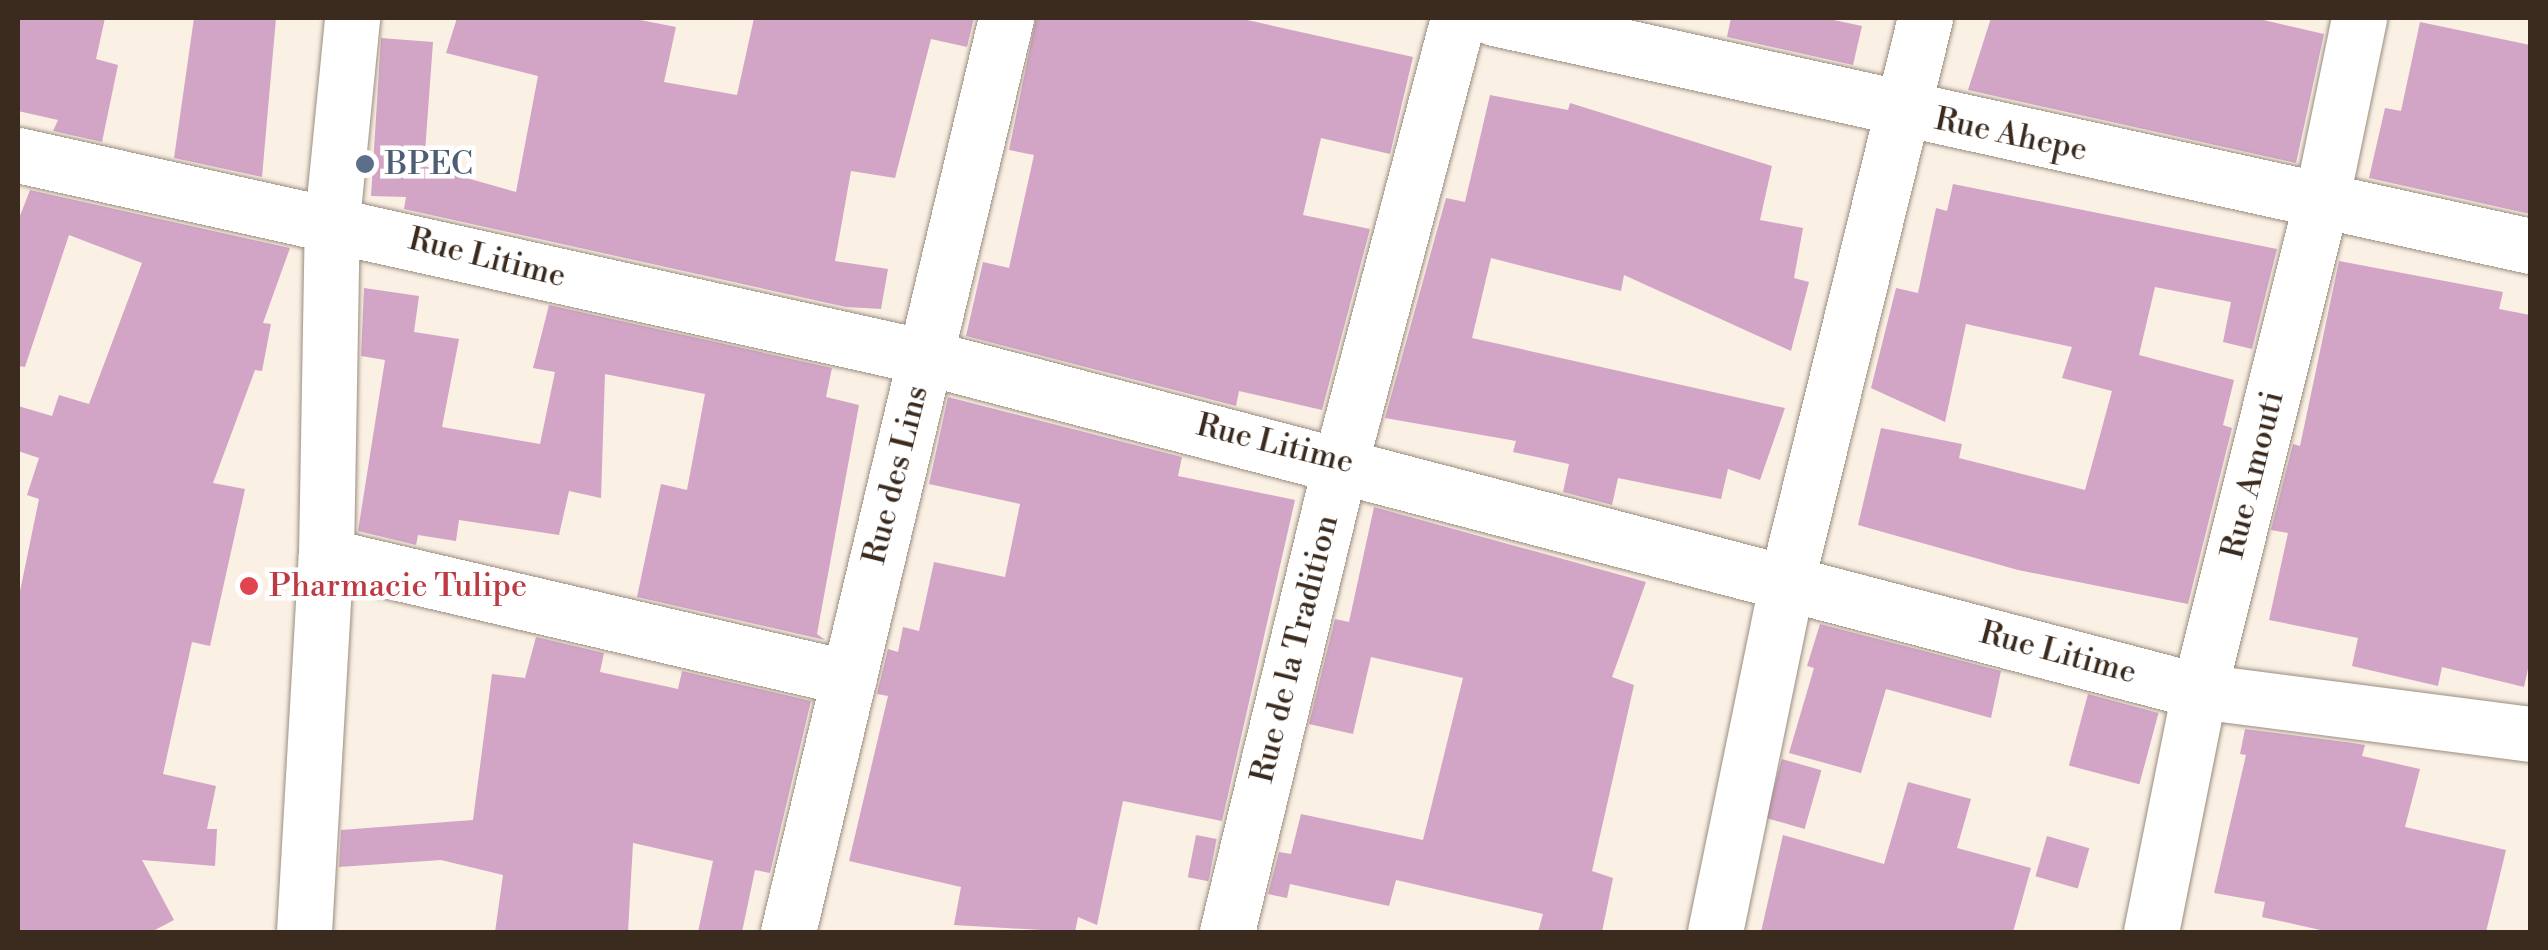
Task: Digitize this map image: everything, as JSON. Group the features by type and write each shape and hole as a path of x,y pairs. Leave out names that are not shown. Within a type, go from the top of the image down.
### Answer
{"street":[{"path":"309,931 326,556 332,220 352,18"},
{"name":"Rue des Lins","path":"788,932 1006,18"},
{"name":"Rue de la Tradition","path":"1227,932 1341,461 1458,18"},
{"name":"Rue Ahepe","path":"1494,18 1906,112 2530,246"},
{"path":"1715,932 1787,580 1906,112 1925,18"},
{"name":"Rue Amouti","path":"2151,932 2198,691 2321,202 2358,18"},
{"name":"Rue Litime","path":"18,155 332,220 925,356 1341,461 2198,691 2530,734"},
{"path":"326,556 849,678"}],"building":[{"path":"18,18 105,18 96,59 118,65 102,142 53,131 58,120 18,111"},
{"path":"194,18 276,18 262,177 174,158"},
{"path":"457,18 630,18 676,27 664,82 737,95 754,18 974,18 967,47 931,39 895,178 851,171 835,261 888,269 881,309 846,307 404,209 406,197 371,196 381,38 433,42 424,166 516,192 538,76 446,53"},
{"path":"1036,18 1238,18 1413,57 1390,154 1321,138 1303,215 1370,229 1322,410 1239,391 1236,406 966,336 983,262 1009,268 1034,155 1009,150"},
{"path":"1731,18 1824,18 1862,26 1853,65 1727,37"},
{"path":"1991,18 2255,18 2324,34 2296,163 1968,90"},
{"path":"2420,22 2530,45 2530,214 2369,178 2385,108 2401,111"},
{"path":"1490,95 1568,110 1570,103 1772,166 1760,220 1803,228 1794,278 1809,282 1791,351 1624,275 1621,291 1491,258 1472,338 1785,408 1760,480 1728,469 1721,499 1618,478 1612,505 1563,492 1569,464 1513,452 1516,441 1385,418 1446,198 1465,202"},
{"path":"1953,184 2277,249 2252,349 2223,342 2231,302 2155,287 2139,355 2234,380 2223,425 2232,428 2188,604 2018,570 1858,525 1881,428 1962,444 1959,458 2085,490 2112,391 2062,378 2072,347 1966,324 1945,422 1871,388 1896,288 1918,293 1936,208 1947,211"},
{"path":"30,190 290,248 263,323 271,324 262,371 255,370 213,483 245,489 210,646 192,642 163,774 216,786 207,829 217,829 215,866 142,860 174,920 151,932 18,932 18,601 39,499 27,495 39,458 18,451 18,406 52,416 59,395 89,404 142,263 69,235 25,367 18,366 18,221"},
{"path":"2339,261 2503,292 2499,309 2530,315 2530,660 2524,687 2442,667 2438,686 2352,666 2358,638 2269,620 2288,533 2271,530 2293,444 2300,446"},
{"path":"364,288 419,296 414,332 459,339 442,427 540,444 555,372 533,368 549,305 832,368 826,397 859,405 817,634 825,640 637,597 661,484 687,490 705,394 605,374 601,498 569,491 559,535 459,520 456,541 418,535 416,545 358,531 385,360 361,356"},
{"path":"948,397 1182,457 1178,476 1295,500 1222,821 1123,801 1097,925 1078,917 1075,932 954,925 961,887 849,861 888,696 877,694 888,649 898,652 903,627 919,631 934,562 1005,577 1020,504 929,484"},
{"path":"1374,507 1646,582 1612,677 1634,685 1592,871 1613,878 1602,932 1538,932 1543,914 1396,880 1389,906 1290,884 1287,898 1268,894 1279,852 1291,854 1301,814 1423,840 1463,678 1371,657 1353,734 1309,724 1335,619 1349,622"},
{"path":"1820,624 2001,671 1991,718 1886,689 1861,773 1789,753 1814,668 1807,666"},
{"path":"536,637 604,653 600,672 678,689 682,671 811,701 770,873 755,870 742,932 698,932 713,861 633,843 628,932 495,932 503,875 441,860 339,867 341,830 473,820 492,674 525,678"},
{"path":"2088,694 2159,713 2139,784 2069,765"},
{"path":"2245,729 2365,745 2362,756 2420,769 2405,827 2506,850 2486,932 2329,932 2262,917 2265,902 2214,893 2246,755 2240,754"},
{"path":"1782,759 1821,770 1805,829 1765,818"},
{"path":"1908,782 1971,799 1957,848 2031,868 2013,932 1761,932 1783,835 1884,864"},
{"path":"1196,835 1217,839 1208,881 1188,877"},
{"path":"2047,836 2089,848 2078,889 2035,876"}],"place":[{"name":"BPEC","path":"365,164"},
{"name":"Pharmacie Tulipe","path":"249,586"}]}
